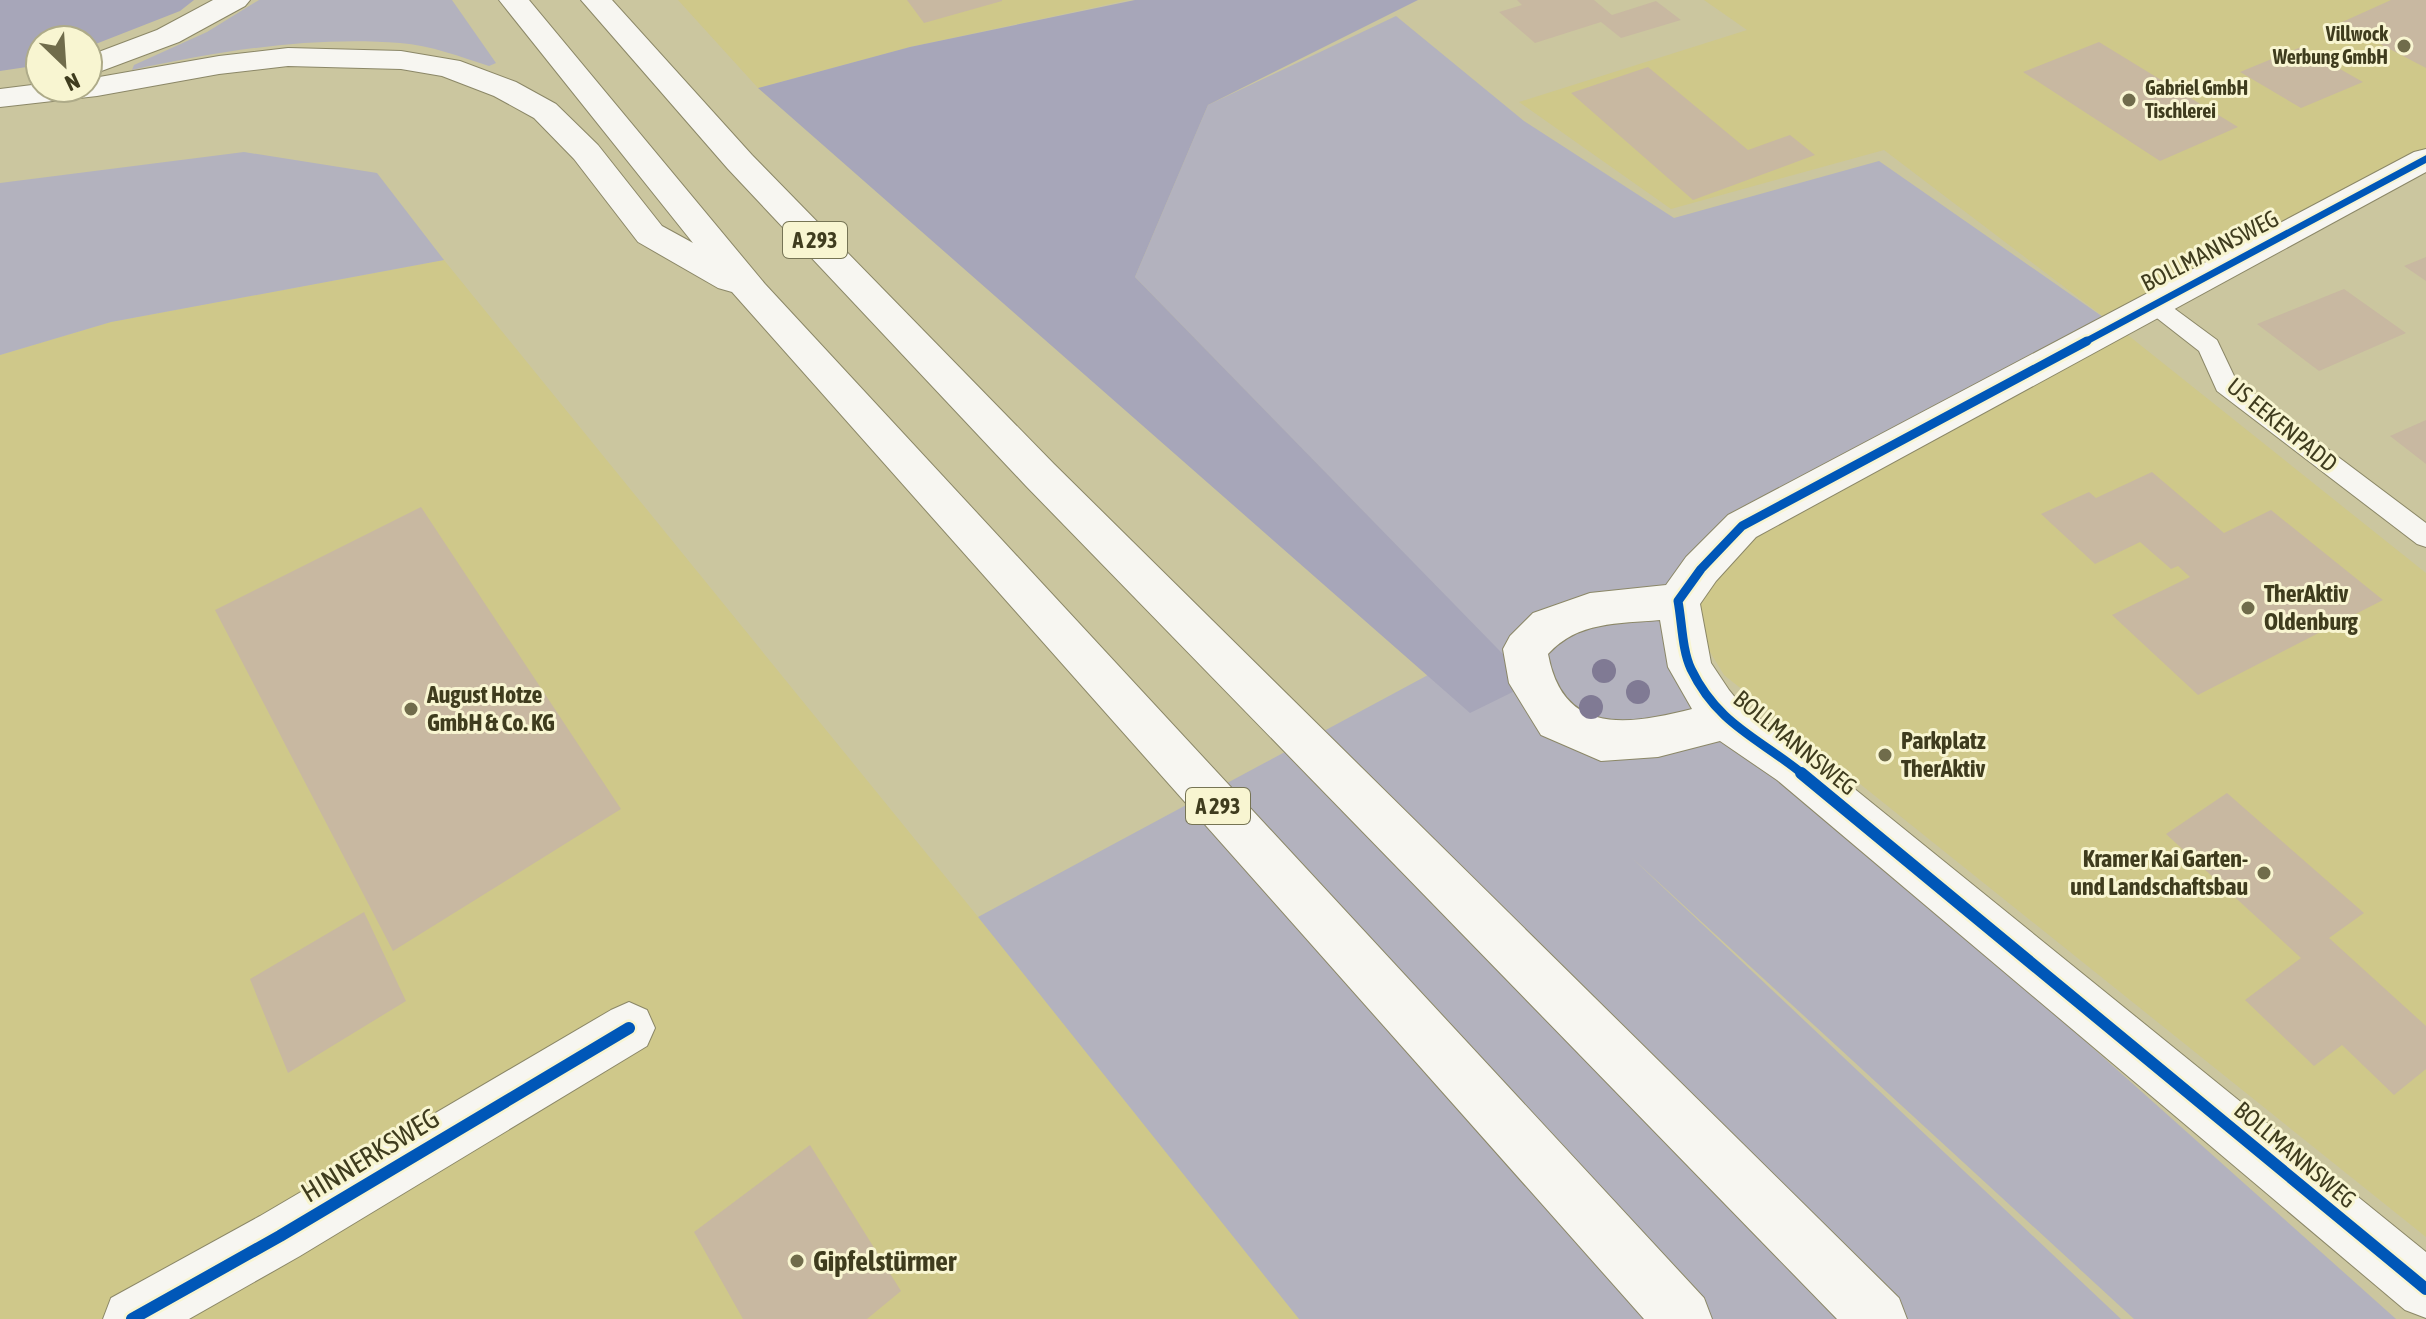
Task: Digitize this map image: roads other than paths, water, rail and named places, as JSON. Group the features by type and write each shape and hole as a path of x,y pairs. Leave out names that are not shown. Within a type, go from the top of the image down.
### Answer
{"main road":[{"path":"104,61 168,36 235,0"},
{"name":"A 293","path":"514,0 752,293 1683,1319"},
{"name":"A 293","path":"596,0 740,162 1018,452 1878,1319"},
{"path":"0,97 97,87 219,65 288,57 388,59 449,68 505,89 545,111 586,152 650,234 752,293"},
{"path":"0,97 24,88"},
{"name":"BOLLMANNSWEG","path":"2426,159 2152,303 1742,526 1701,569 1678,601 1690,667 1726,720 1793,766 2426,1289"},
{"name":"BOLLMANNSWEG","path":"1678,601 1590,610 1548,625 1525,649 1531,683 1557,721 1601,741 1658,737 1726,720"},
{"name":"HINNERKSWEG","path":"132,1319 280,1236 629,1028"}],"lane":[{"name":"US EEKENPADD","path":"2152,303 2209,346 2226,385 2426,537"}],"place":[{"name":"Villwock Werbung GmbH","path":"2404,46"},
{"name":"Gabriel GmbH Tischlerei","path":"2129,100"},
{"name":"TherAktiv Oldenburg","path":"2248,608"},
{"name":"August Hotze GmbH & Co. KG","path":"411,709"},
{"name":"Parkplatz TherAktiv","path":"1885,755"},
{"name":"Kramer Kai Garten- und Landschaftsbau","path":"2264,873"},
{"name":"Gipfelstürmer","path":"797,1261"}]}
